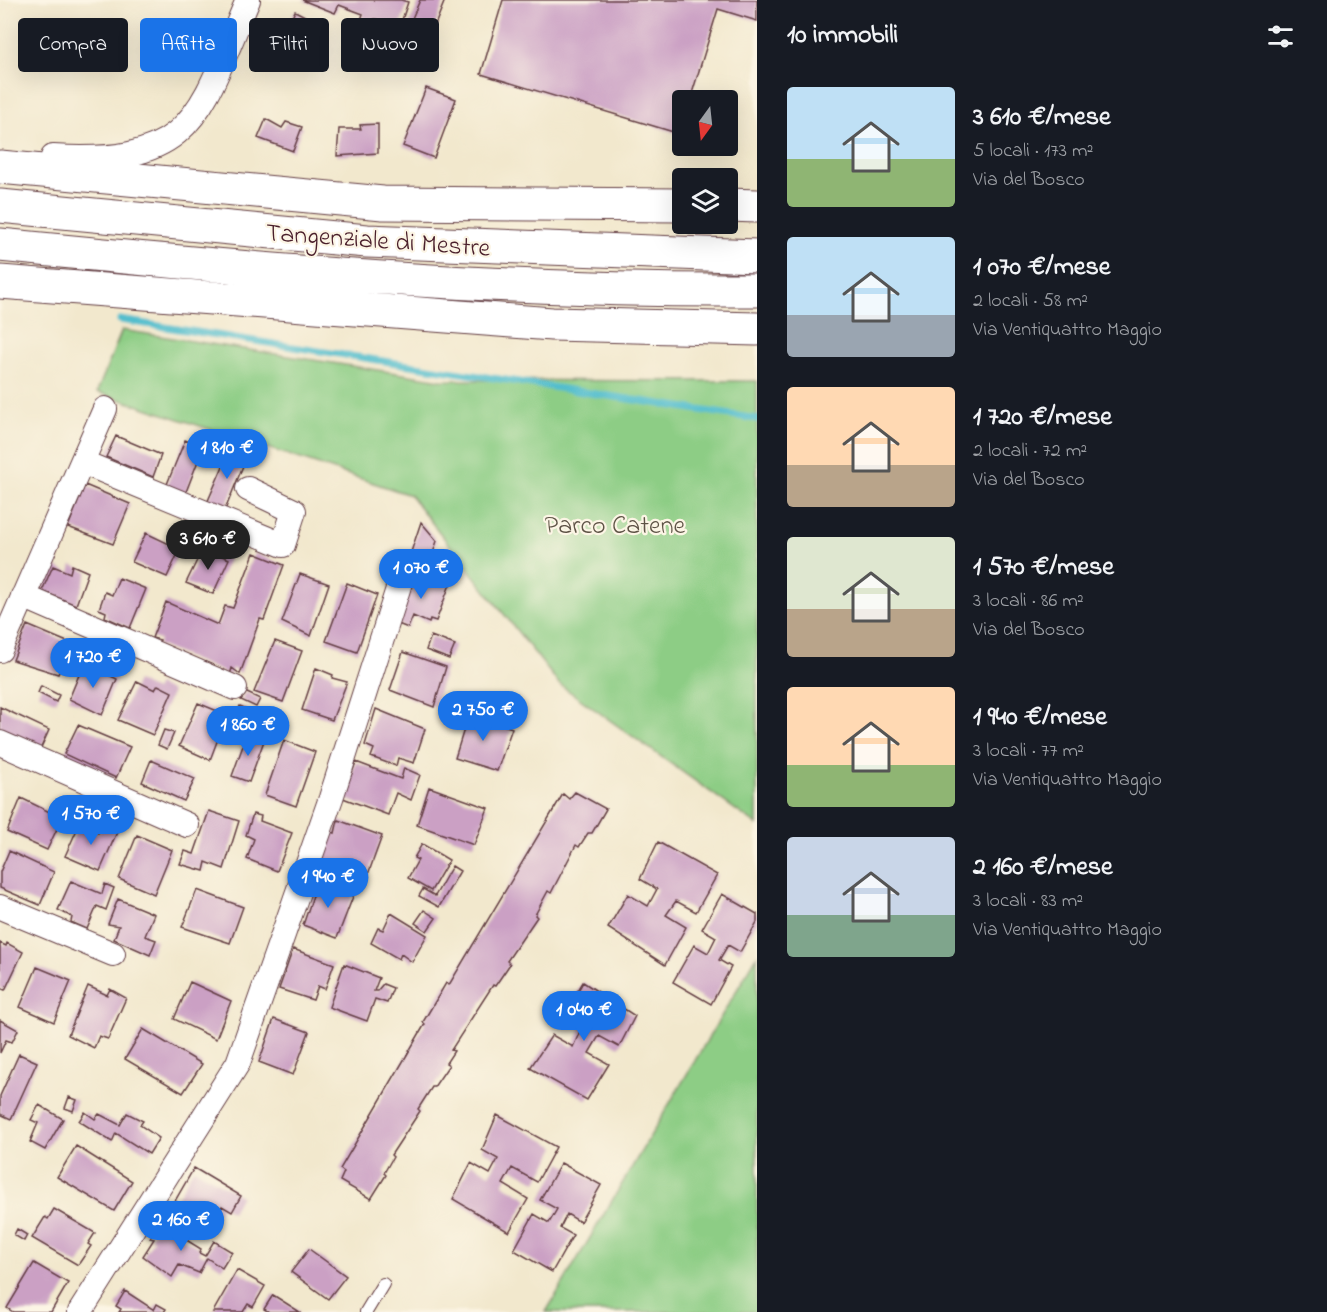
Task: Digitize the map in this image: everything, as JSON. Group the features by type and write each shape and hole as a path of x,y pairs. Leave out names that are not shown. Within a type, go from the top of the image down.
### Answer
{"highway":[{"path":"0,167 383,203 672,205"},
{"name":"Tangenziale di Mestre","path":"0,206 367,241 757,256"},
{"name":"Tangenziale di Mestre","path":"0,245 233,268 363,278 546,286 757,290"},
{"path":"0,282 552,324 757,329"}],"street":[{"path":"0,155 117,158 147,150 172,138 188,124 206,95 248,0"},
{"path":"0,650 105,409"},
{"path":"82,462 283,545 294,511 248,489"},
{"path":"80,1312 238,1063 330,798 405,567"},
{"path":"23,596 235,688"},
{"path":"0,743 187,825"},
{"path":"0,907 113,954"}],"lane":[{"path":"366,1312 383,1284"}],"green space":[{"name":"Parco Catene","path":"122,330 441,380 757,381 757,825 559,684 410,495 97,392"},
{"path":"757,956 757,1312 546,1312"}],"building":[{"path":"302,0 401,0 408,2 403,18 362,18 363,14 339,5 335,13"},
{"path":"420,0 445,0 438,18 412,18"},
{"path":"503,0 757,0 757,21 718,9 693,90 672,90 672,132 481,74"},
{"path":"295,11 305,16 304,18 292,18"},
{"path":"426,88 456,99 434,158 403,146"},
{"path":"266,119 282,128 286,122 302,127 293,151 258,138"},
{"path":"378,124 378,153 337,156 339,129 361,129 360,125"},
{"path":"116,436 161,455 153,477 106,457"},
{"path":"185,440 203,448 184,497 165,489"},
{"path":"230,450 247,456 225,510 207,503"},
{"path":"85,485 130,504 113,544 68,527"},
{"path":"421,522 437,541 427,572 419,569 424,557 411,552"},
{"path":"146,533 180,549 167,577 132,562"},
{"path":"203,548 229,559 213,594 186,583"},
{"path":"254,553 284,565 264,620 260,619 240,674 232,668 230,675 158,645 160,640 152,638 166,602 218,625 225,606 233,608"},
{"path":"72,565 88,572 76,605 42,591 53,566 70,573"},
{"path":"411,572 440,583 442,578 451,582 436,621 430,619 429,623 413,616 408,628 393,622"},
{"path":"300,574 329,584 311,636 282,622"},
{"path":"119,578 146,589 130,628 105,617 106,612 99,609 105,592 112,595"},
{"path":"347,583 377,595 357,652 326,641"},
{"path":"27,625 72,644 58,674 13,660"},
{"path":"431,636 455,645 449,659 426,650"},
{"path":"275,641 302,651 283,702 254,692"},
{"path":"403,652 446,667 434,707 390,690"},
{"path":"84,663 117,679 102,715 69,699"},
{"path":"316,668 333,675 332,678 347,682 332,720 302,710"},
{"path":"137,681 155,690 158,685 172,692 153,735 118,720"},
{"path":"41,686 59,695 56,702 38,693"},
{"path":"245,692 260,699 256,707 241,700"},
{"path":"198,703 227,715 210,760 179,746"},
{"path":"240,706 257,714 255,721 236,715"},
{"path":"0,707 49,730 38,754 0,738"},
{"path":"376,709 425,729 414,763 398,758 396,766 371,757 374,749 365,745"},
{"path":"469,713 512,728 497,771 455,758"},
{"path":"78,725 130,747 116,778 64,754"},
{"path":"164,730 174,733 167,749 158,745"},
{"path":"248,732 265,738 249,782 232,776"},
{"path":"284,740 315,752 296,806 265,795"},
{"path":"151,760 195,779 184,801 142,782"},
{"path":"356,762 401,779 404,768 420,775 411,800 396,793 388,815 343,798"},
{"path":"429,787 488,808 474,845 417,825"},
{"path":"575,792 606,809 592,833 588,833 579,847 576,845 551,893 548,891 535,915 537,917 507,961 510,964 495,986 493,985 451,1050 454,1051 446,1063 449,1065 432,1087 418,1109 420,1111 391,1155 393,1157 384,1173 386,1175 371,1199 340,1181 344,1172 340,1169 425,1024 423,1022 446,983 449,985 563,794 569,799"},
{"path":"21,798 62,818 47,850 7,832"},
{"path":"209,811 239,821 224,869 206,862 204,871 180,864 185,851 194,854"},
{"path":"253,814 261,816 260,821 292,833 277,871 247,859 254,839 246,835"},
{"path":"338,820 382,836 366,880 320,864 330,832 335,833"},
{"path":"79,825 98,833 102,825 117,832 100,871 65,856"},
{"path":"137,835 172,850 154,894 119,879"},
{"path":"658,842 717,875 696,912 676,901 666,915 686,927 665,965 608,928 628,894 648,906 657,889 640,879"},
{"path":"422,844 449,860 431,891 408,878 418,860 414,858"},
{"path":"9,851 54,872 40,905 0,888 0,872"},
{"path":"452,866 460,871 439,907 419,896 423,889 435,896"},
{"path":"71,881 102,894 105,884 114,888 106,910 97,906 87,929 71,922 72,917 58,910"},
{"path":"318,881 354,894 337,938 303,925"},
{"path":"197,890 243,907 230,943 182,927"},
{"path":"722,894 757,914 757,922 740,952 728,945 719,960 731,967 711,1004 673,982 694,945 708,953 716,937 702,929"},
{"path":"118,899 154,914 145,936 156,940 150,955 114,939 119,926 108,924"},
{"path":"424,910 436,918 427,931 415,923"},
{"path":"391,913 427,935 412,962 401,954 399,959 371,943 378,928 383,930"},
{"path":"0,943 6,946 7,943 23,952 5,990 0,988"},
{"path":"293,949 334,964 325,989 318,986 313,1000 279,989"},
{"path":"344,964 379,978 374,991 377,991 383,984 393,988 387,1003 375,999 367,1021 329,1007"},
{"path":"37,967 71,981 54,1022 20,1007"},
{"path":"190,982 231,1001 216,1039 174,1019"},
{"path":"583,982 635,1016 619,1047 599,1036 589,1053 609,1064 587,1100 530,1068 552,1035 573,1047 581,1029 561,1019"},
{"path":"88,986 107,995 110,989 126,998 108,1039 99,1036 94,1048 68,1035"},
{"path":"274,1019 309,1032 293,1075 259,1062"},
{"path":"0,1020 18,1030 12,1042 6,1040 0,1053"},
{"path":"143,1029 202,1064 183,1093 125,1059"},
{"path":"19,1054 37,1062 11,1119 0,1114 0,1096"},
{"path":"69,1097 77,1100 73,1111 65,1108"},
{"path":"39,1105 63,1119 45,1150 30,1142 38,1123 31,1120"},
{"path":"85,1112 95,1119 99,1114 120,1125 127,1113 143,1121 140,1125 159,1138 149,1154 116,1133 112,1142 79,1121"},
{"path":"497,1115 556,1147 537,1182 512,1168 503,1184 528,1199 509,1232 453,1199 471,1163 490,1174 498,1159 482,1150"},
{"path":"76,1146 132,1181 114,1211 57,1177"},
{"path":"561,1163 601,1185 580,1222 567,1214 560,1228 573,1235 552,1272 514,1250 534,1214 549,1223 557,1209 540,1200"},
{"path":"194,1168 241,1196 232,1212 222,1206 212,1223 175,1201"},
{"path":"54,1209 95,1233 88,1244 91,1246 78,1265 32,1238 45,1217 48,1219"},
{"path":"159,1223 201,1249 199,1253 205,1256 214,1241 232,1252 222,1268 207,1258 199,1273 179,1265 172,1277 143,1256 154,1239 150,1238"},
{"path":"17,1229 27,1235 24,1241 14,1235"},
{"path":"309,1249 346,1276 328,1299 291,1272"},
{"path":"34,1263 68,1283 51,1312 13,1312 7,1308"},
{"path":"237,1270 265,1286 253,1307 248,1304 243,1312 213,1312"},
{"path":"125,1291 154,1310 157,1304 166,1309 164,1312 119,1312 121,1309 116,1306"},
{"path":"273,1295 300,1312 269,1312 264,1309"}],"waterway":[{"path":"120,320 757,419"}]}
